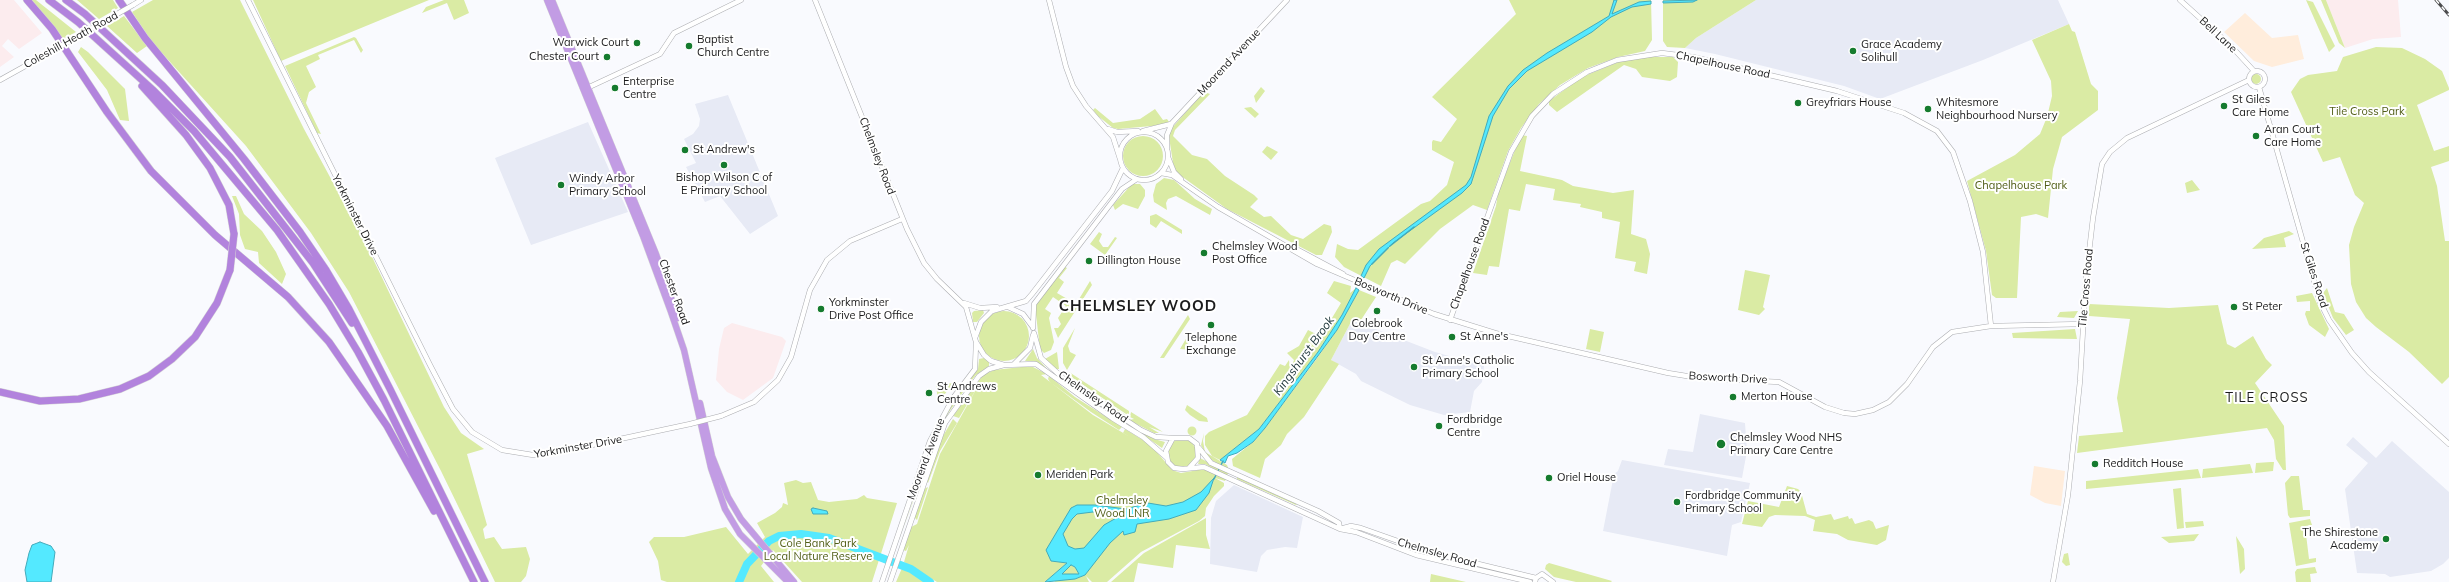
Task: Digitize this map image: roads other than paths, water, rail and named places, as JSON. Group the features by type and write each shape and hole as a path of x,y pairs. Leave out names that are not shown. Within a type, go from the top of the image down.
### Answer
{"highway":[{"path":"27,0 52,29 107,112 151,171 215,235 288,297 329,342 387,426 455,543"},
{"path":"49,0 78,22 153,90 194,131 272,224 304,267 333,311 384,400 474,582"},
{"path":"66,0 85,14"},
{"path":"70,0 162,85 230,157 313,263 340,304 390,389"},
{"path":"119,0 145,38 244,159 300,232 349,309 485,582"},
{"name":"Chester Road","path":"547,0 663,273 682,331 719,476 741,519 758,541 771,562 788,582"},
{"name":"Chester Road","path":"552,0 585,89 643,236 679,335 709,461 720,497 736,528 752,548 794,582"},
{"path":"0,392 40,401 80,399 120,389 149,376 172,359 195,337 217,303 230,270 234,234 229,205 210,168 186,134 114,56"}],"street":[{"name":"Coleshill Heath Road","path":"0,80 141,0"},
{"name":"Yorkminster Drive","path":"248,0 453,409 472,432 502,450 534,455 564,451 690,424 721,416 754,402 778,380 791,357 810,290 827,260 850,241 902,219"},
{"path":"585,89 660,54 674,33 741,0"},
{"name":"Chelmsley Road","path":"815,0 902,219 924,263 937,279 959,300 970,315 976,340"},
{"path":"1049,0 1066,67 1073,86 1086,106 1108,129 1113,137 1123,168 1137,179"},
{"name":"Moorend Avenue","path":"1167,149 1167,134 1172,123 1286,0"},
{"name":"Bell Lane","path":"2180,0 2226,41 2254,71"},
{"name":"Chapelhouse Road","path":"1450,320 1511,152 1532,116 1558,90 1587,72 1617,60 1662,54 1693,57 1837,91 1904,113 1937,130 1953,152 1970,201 1983,252 1991,326"},
{"path":"2254,71 2260,71 2264,75 2265,82 2260,87 2253,86 2249,80 2254,71"},
{"name":"Tile Cross Road","path":"2053,582 2063,527 2075,432 2093,218 2098,183 2106,157 2118,144 2127,138 2249,80"},
{"name":"St Giles Road","path":"2260,87 2320,302 2329,320 2352,353 2369,372 2449,444"},
{"path":"1108,129 1117,132 1140,131 1172,123"},
{"path":"1120,159 1124,142 1140,131 1153,134 1160,138 1167,149 1168,157 1161,173 1151,179 1137,179 1122,189 1034,304 1033,330 1030,348 1014,364 1004,365 991,361 984,355 976,340 984,318 992,311 1026,301 1112,191 1123,168"},
{"name":"Bosworth Drive","path":"1168,157 1174,172 1185,183"},
{"name":"Bosworth Drive","path":"1161,173 1172,175 1218,207 1334,272 1417,308 1450,320 1494,333 1668,373 1699,378 1779,382 1825,407 1852,414 1873,410 1889,402 1901,391 1942,338 1961,329 1991,326 2083,324"},
{"name":"Bosworth Drive","path":"1273,239 1331,266 1348,278"},
{"path":"1331,266 1334,272"},
{"name":"Chelmsley Road","path":"959,300 970,307 1005,307"},
{"path":"1005,307 1023,314 1033,330"},
{"name":"Chelmsley Road","path":"1033,330 1038,354 1063,378 1141,430 1156,437 1173,438"},
{"name":"Moorend Avenue","path":"882,582 939,420 975,369 976,340"},
{"name":"Chelmsley Road","path":"1014,364 1028,363 1040,366 1080,396 1143,437 1167,458"},
{"name":"Moorend Avenue","path":"890,582 945,423 979,376 989,370 1004,365"},
{"path":"1199,448 1198,458 1189,468 1174,468 1167,458 1167,447 1173,438 1189,438 1199,448 1211,463 1318,511 1339,523 1340,529"},
{"name":"Chelmsley Road","path":"1189,468 1200,466 1209,468 1340,529 1356,532 1416,555 1530,582"},
{"name":"Chelmsley Road","path":"1340,529 1350,526 1361,528 1429,552 1535,580 1542,574 1546,575 1550,581"}],"water":[{"path":"1614,0 1617,0 1612,14 1639,2 1651,1 1651,4 1632,7 1611,17 1592,32 1527,71 1509,89 1493,116 1471,184 1462,193 1393,243 1370,266 1364,278 1361,276 1366,265 1379,249 1466,185 1471,177 1489,116 1508,86 1523,70 1547,53 1609,16"},
{"path":"1697,0 1693,2 1663,3 1663,1"},
{"path":"1356,288 1359,290 1337,330 1265,428 1253,442 1237,453 1228,456 1225,463 1220,460 1259,429 1318,352 1342,315"},
{"path":"1214,478 1209,493 1196,510 1169,519 1137,524 1135,532 1124,535 1123,531 1110,543 1085,575 1075,579 1045,582 1067,563 1051,561 1046,550 1071,508 1077,505 1095,505 1126,509 1148,503 1166,506 1183,502 1201,492","holes":["1093,512 1118,517 1104,525 1084,548 1075,549 1068,546 1063,534 1072,519 1077,514","1071,565 1075,567 1079,574 1062,574"]},
{"path":"813,508 827,511 828,514 813,514 811,509"},
{"path":"40,542 51,546 55,552 51,582 27,582 25,570 29,553 32,545"}],"waterway":[{"name":"Kingshurst Brook","path":"1390,246 1414,227"},
{"name":"Kingshurst Brook","path":"1372,264 1388,248"},
{"name":"Kingshurst Brook","path":"1214,479 1223,461"},
{"path":"739,582 747,564 769,541 779,536 801,534 829,538 911,569 930,582"}],"railway":[{"path":"2436,0 2449,15"}],"place":[{"name":"Warwick Court","path":"637,43"},
{"name":"Baptist Church Centre","path":"689,46"},
{"name":"Grace Academy Solihull","path":"1853,51"},
{"name":"Chester Court","path":"607,57"},
{"name":"Enterprise Centre","path":"615,88"},
{"name":"Greyfriars House","path":"1798,103"},
{"name":"St Giles Care Home","path":"2224,106"},
{"name":"Whitesmore Neighbourhood Nursery","path":"1928,109"},
{"name":"Aran Court Care Home","path":"2256,136"},
{"name":"St Andrew's","path":"685,150"},
{"name":"Bishop Wilson C of E Primary School","path":"724,165"},
{"name":"Windy Arbor Primary School","path":"561,185"},
{"name":"Chelmsley Wood Post Office","path":"1204,253"},
{"name":"Dillington House","path":"1089,261"},
{"name":"St Peter","path":"2234,307"},
{"name":"Yorkminster Drive Post Office","path":"821,309"},
{"name":"Colebrook Day Centre","path":"1377,311"},
{"name":"Telephone Exchange","path":"1211,325"},
{"name":"St Anne's","path":"1452,337"},
{"name":"St Anne's Catholic Primary School","path":"1414,367"},
{"name":"St Andrews Centre","path":"929,393"},
{"name":"Merton House","path":"1733,397"},
{"name":"Fordbridge Centre","path":"1439,426"},
{"name":"Chelmsley Wood NHS Primary Care Centre","path":"1721,444"},
{"name":"Redditch House","path":"2095,464"},
{"name":"Meriden Park","path":"1038,475"},
{"name":"Oriel House","path":"1549,478"},
{"name":"Fordbridge Community Primary School","path":"1677,502"},
{"name":"The Shirestone Academy","path":"2386,539"}],"district":[{"name":"CHELMSLEY WOOD","path":"1138,306"},
{"name":"TILE CROSS","path":"2267,398"}],"park label":[{"name":"Tile Cross Park","path":"2367,112"},
{"name":"Chapelhouse Park","path":"2021,186"},
{"name":"Chelmsley Wood LNR","path":"1122,507"},
{"name":"Cole Bank Park Local Nature Reserve","path":"818,550"}]}
